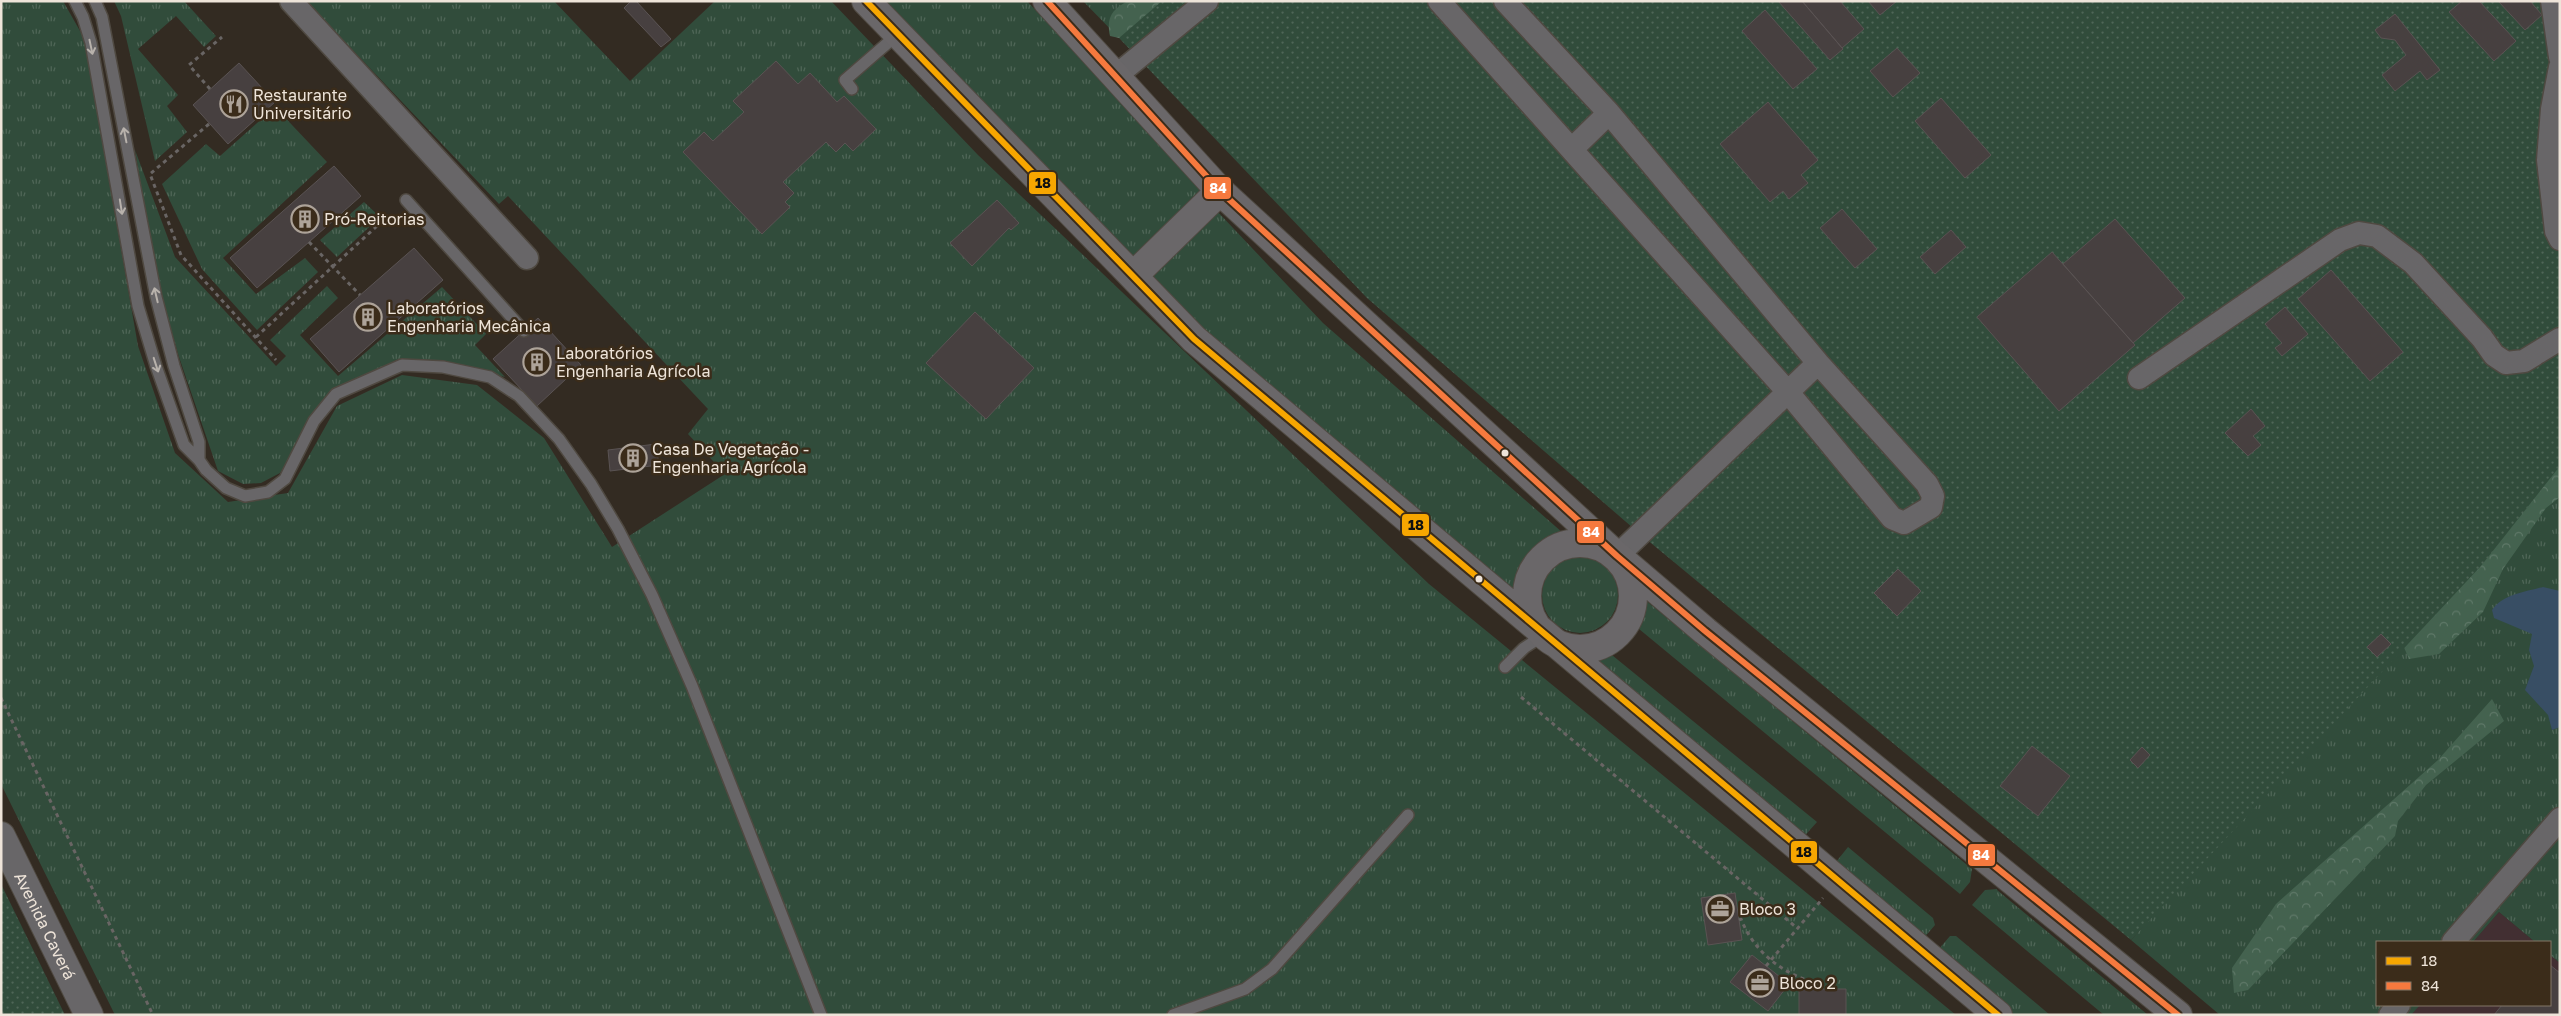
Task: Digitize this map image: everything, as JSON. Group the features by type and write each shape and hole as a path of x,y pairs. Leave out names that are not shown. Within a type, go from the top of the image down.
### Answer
{"main road":[{"path":"866,1 1194,339 1998,1015"},
{"path":"1047,1 1117,75 1220,191 1617,556 1706,631 2178,1015"},
{"path":"1133,276 1220,191"},
{"path":"1587,542 1603,547 1617,556 1628,570 1634,586 1634,604 1628,620 1618,634 1601,645 1581,649 1561,646 1544,635 1533,622 1527,598 1532,573 1541,559 1554,549 1570,543 1587,542"}],"street":[{"path":"291,1 526,258"},
{"path":"1117,75 1207,1"},
{"path":"1439,1 1787,391 1892,518 1904,523 1931,507 1933,496 1926,484 1818,363 1609,113 1505,1"},
{"path":"2552,1 2560,57"},
{"path":"2560,67 2552,109 2548,160 2556,231 2560,240"},
{"path":"1572,149 1609,113"},
{"path":"2139,378 2340,240 2359,233 2377,236 2413,263 2482,338 2494,355 2506,363 2524,361 2560,340"},
{"path":"1617,556 1818,363"},
{"path":"2454,941 2560,819"},
{"name":"Avenida Caverá","path":"1,836 88,1015"}],"lane":[{"path":"75,1 83,17 90,43 138,306 156,366 184,445 206,470 226,488 245,496 268,492 285,479 314,421 336,394 402,365 443,367 490,376 519,396 559,439 591,484 618,529 652,595 692,686 821,1015"},
{"path":"95,1 102,17 156,297 174,366 199,442 199,460"},
{"path":"852,89 845,80 898,34"},
{"path":"406,200 524,331"},
{"path":"1505,667 1524,648 1544,635"},
{"path":"1173,1015 1245,989 1272,969 1408,815"}],"path":[{"path":"210,89 189,65 222,37"},
{"path":"209,124 150,174 181,255 276,360"},
{"path":"256,337 389,215"},
{"path":"309,242 360,295"},
{"path":"1521,696 1797,928"},
{"path":"1,698 153,1015"},
{"path":"1766,966 1823,898"},
{"path":"1738,920 1741,919 1747,934 1758,949 1771,960 1799,979 1821,984 1821,988"}],"shaded area":[{"path":"2499,912 2534,941 2474,941"},
{"path":"2551,956 2560,963 2560,1015 2411,1015 2418,1006 2551,1006"}],"green space":[{"path":"1,1 63,1 84,38 138,346 175,453 228,502 288,493 337,406 402,375 477,385 544,438 612,547 725,474 688,434 708,409 508,196 499,204 306,1 554,1 630,81 715,1 831,1 978,155 1429,584 1956,1015 115,1015 1,784"},
{"path":"114,1 184,1 216,36 204,47 176,16 138,49 178,95 167,106 187,132 155,161 121,16"},
{"path":"881,1 1027,1 1201,186 1202,198 1133,257"},
{"path":"1083,1 1162,1 1119,38"},
{"path":"1128,1 1177,1 1133,36 1119,38 1110,36 1109,24 1114,11"},
{"path":"1162,1 2560,1 2560,466 2481,566 2131,940 1640,534 1367,298 1119,38"},
{"path":"275,107 327,162 223,258 256,294 305,258 318,272 257,330 202,269 162,184 206,144 220,156"},
{"path":"135,150 175,257 276,366 286,356 270,340 327,286 338,298 300,335 338,376 442,287 486,334 475,345 505,377 443,361 396,360 335,392 280,473 261,483 243,484 218,471 179,357 157,280"},
{"path":"364,202 380,217 337,257 320,240"},
{"path":"1216,210 1323,323 1571,540 1547,549 1531,561 1522,579 1517,605 1218,348 1148,280"},
{"path":"2560,451 2560,963 2551,956 2551,941 2534,941 2499,912 2474,941 2376,941 2376,1006 2419,1006 2411,1015 2220,1015 2131,940"},
{"path":"2560,465 2560,497 2546,508 2503,569 2483,612 2439,654 2409,659 2403,645"},
{"path":"1580,557 1594,560 1607,568 1615,581 1618,595 1615,609 1607,622 1594,630 1580,633 1566,630 1553,622 1545,609 1542,595 1545,581 1553,568 1566,560"},
{"path":"1639,595 1972,869 1970,882 1960,894 1633,624"},
{"path":"1607,651 1817,822 1800,841 1579,655"},
{"path":"2492,699 2504,721 2426,785 2398,821 2395,836 2248,990 2234,993 2232,968 2276,904 2438,760"},
{"path":"1848,847 1933,918 1935,925 1923,939 1832,867"},
{"path":"1,884 64,1013 64,1015 1,1015"},
{"path":"1997,889 2148,1015 2104,1015 1972,905 1985,890"},
{"path":"1950,936 1956,936 2050,1015 2008,1015 1938,950"}],"water":[{"path":"2543,587 2560,591 2560,727 2552,730 2548,715 2525,690 2534,666 2529,650 2532,634 2494,618 2492,610 2508,597"}],"building":[{"path":"631,1 636,1 671,39 661,47 624,8"},
{"path":"1778,1 1802,1 1843,49 1830,60"},
{"path":"1802,1 1840,1 1864,29 1842,48"},
{"path":"1868,1 1897,1 1880,15"},
{"path":"2462,1 2479,1 2516,41 2494,61 2449,12"},
{"path":"2498,1 2530,1 2542,15 2525,30"},
{"path":"1765,10 1817,69 1793,89 1742,31"},
{"path":"2395,14 2440,70 2427,80 2420,71 2395,91 2382,75 2406,55 2395,40 2381,38 2375,30"},
{"path":"1897,48 1920,73 1893,97 1870,71"},
{"path":"776,61 798,84 810,73 837,102 844,96 876,129 853,151 845,143 836,152 826,142 783,182 794,193 785,202 790,207 762,234 683,152 704,132 713,141 744,112 733,101"},
{"name":"Restaurante Universitário","path":"239,63 275,102 228,144 193,105"},
{"path":"1941,98 1991,155 1965,178 1915,121"},
{"path":"1768,102 1818,160 1801,175 1808,183 1789,199 1783,191 1770,202 1720,144"},
{"name":"Pró-Reitorias","path":"334,166 361,196 257,288 230,258"},
{"path":"997,200 1019,223 1011,230 1009,228 972,266 950,243"},
{"path":"1842,209 1877,249 1855,268 1820,228"},
{"path":"2115,219 2185,298 2133,343 2063,264"},
{"path":"1951,230 1966,247 1935,274 1920,257"},
{"name":"Laboratórios Engenharia Mecânica","path":"414,248 443,280 339,372 310,339"},
{"path":"2052,252 2135,345 2059,411 1977,317"},
{"path":"2331,270 2403,352 2370,381 2298,299"},
{"path":"2285,307 2308,334 2282,356 2275,348 2282,343 2265,324"},
{"path":"975,312 1034,368 986,419 926,363"},
{"name":"Laboratórios Engenharia Agrícola","path":"538,318 581,365 537,406 493,359"},
{"path":"2251,409 2265,426 2253,436 2261,445 2248,456 2225,433"},
{"name":"Casa De Vegetação - Engenharia Agrícola","path":"656,444 659,465 610,471 608,450"},
{"path":"1898,569 1921,591 1897,616 1874,593"},
{"path":"2381,634 2391,644 2377,657 2367,647"},
{"path":"2032,746 2070,776 2038,816 2000,786"},
{"path":"2142,747 2150,755 2138,768 2130,760"},
{"name":"Bloco 3","path":"1735,893 1742,940 1708,945 1701,898"},
{"name":"Bloco 2","path":"1752,955 1789,984 1768,1011 1730,982"},
{"path":"2551,966 2560,973 2560,1015 2494,1015 2501,1006 2551,1006"},
{"path":"1799,989 1846,989 1846,1015 1799,1015"}],"transit line":[{"name":"18","path":"866,1 1194,339 1998,1015"},
{"name":"84","path":"1047,1 1220,191 1617,556 1705,631 2178,1015"}],"place":[{"name":"Restaurante Universitário","path":"234,104"},
{"name":"Pró-Reitorias","path":"305,219"},
{"name":"Laboratórios Engenharia Mecânica","path":"368,317"},
{"name":"Laboratórios Engenharia Agrícola","path":"537,362"},
{"name":"Casa De Vegetação - Engenharia Agrícola","path":"633,458"},
{"name":"Bloco 3","path":"1720,909"},
{"name":"Bloco 2","path":"1760,983"}]}
